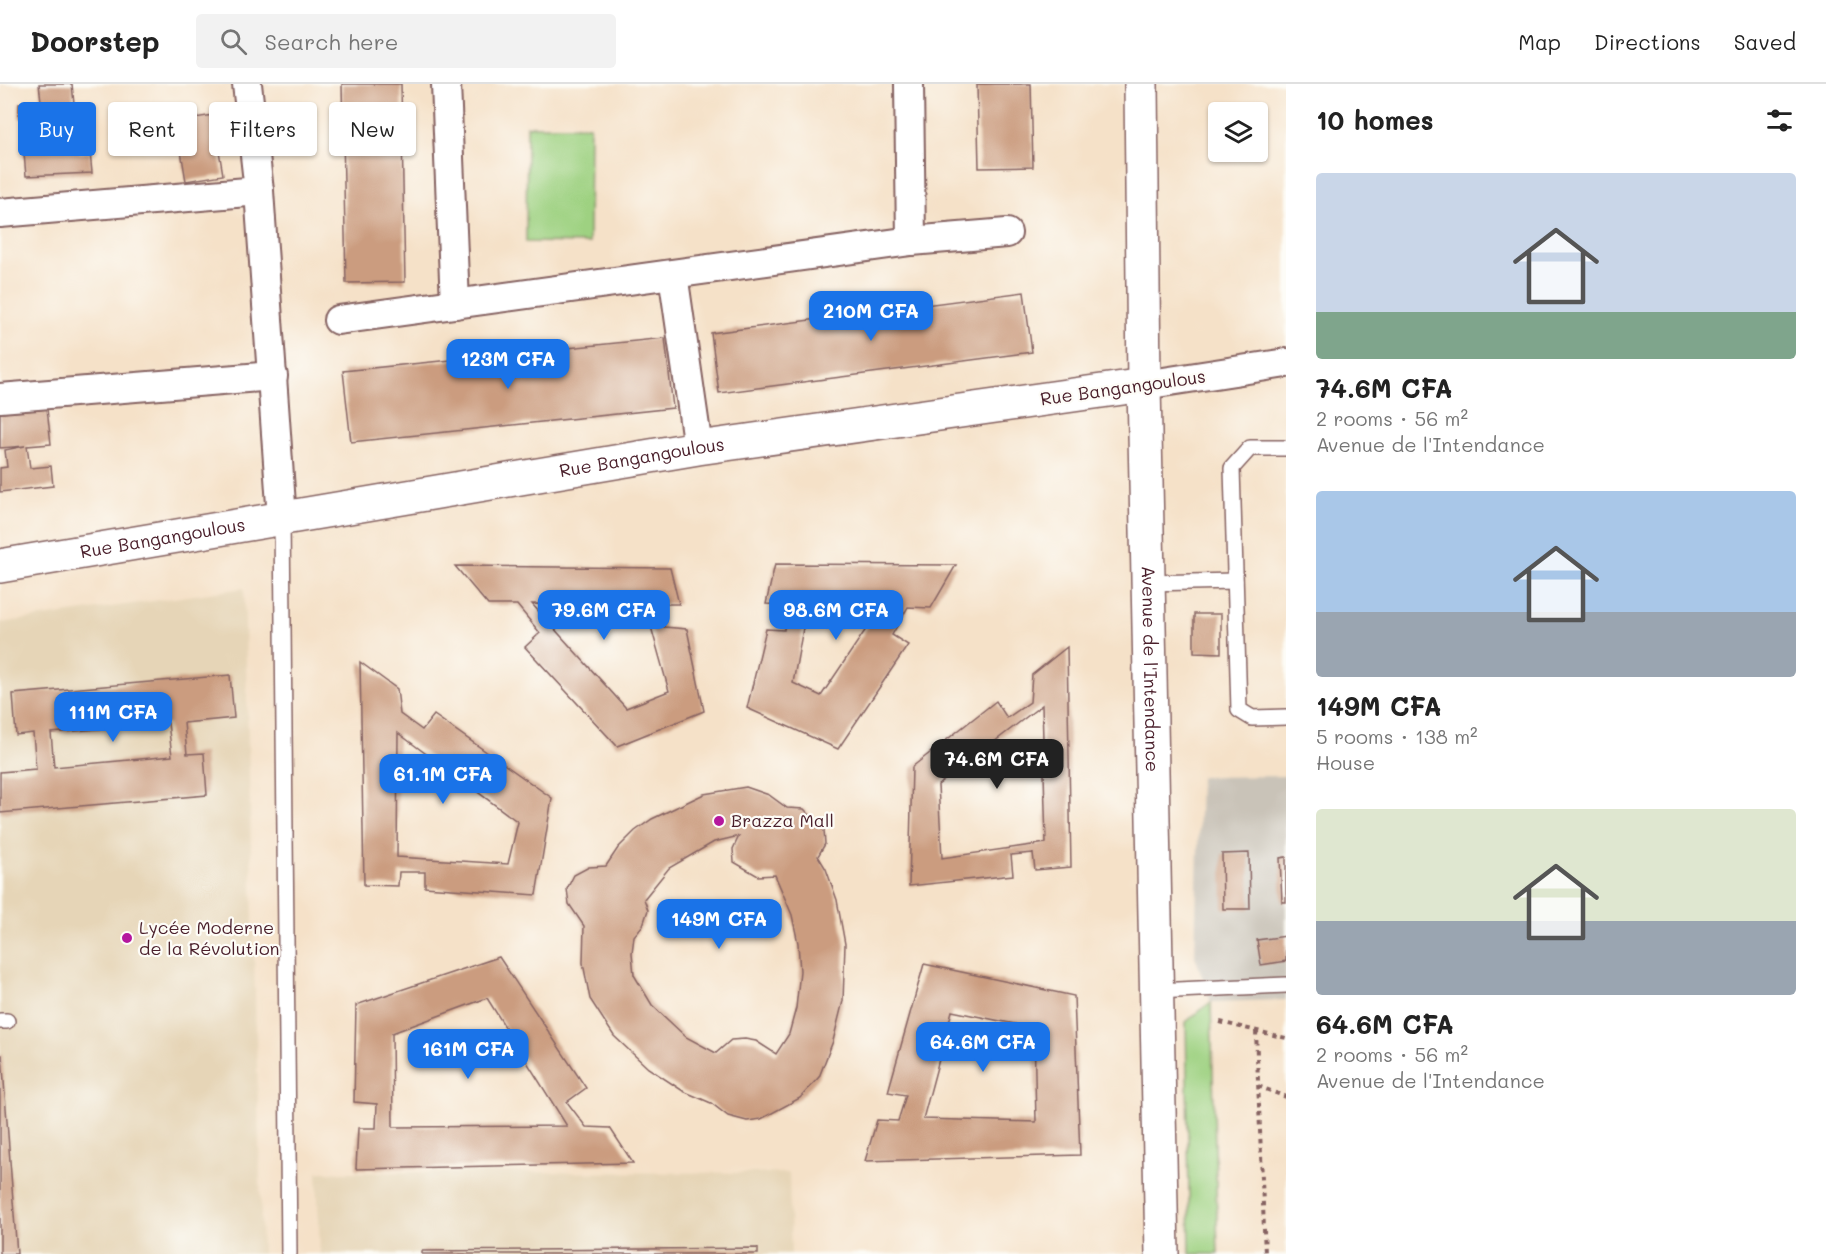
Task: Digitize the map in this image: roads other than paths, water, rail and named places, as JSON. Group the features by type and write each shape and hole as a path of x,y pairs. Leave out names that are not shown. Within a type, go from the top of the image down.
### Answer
{"main road":[{"name":"Avenue de l'Intendance","path":"1142,84 1143,385 1162,1254"},
{"name":"Rue Bangangoulous","path":"0,566 699,448 1143,385"}],"street":[{"path":"247,84 259,191 282,519"},
{"path":"446,84 455,304"},
{"path":"909,84 910,241"},
{"path":"0,213 259,191"},
{"path":"338,320 910,241 1007,233"},
{"path":"673,274 699,448"},
{"name":"Rue Bangangoulous","path":"1143,385 1286,363"},
{"path":"0,398 273,376"}],"lane":[{"path":"1286,448 1250,448 1232,468 1239,710 1252,718 1286,717"},
{"path":"282,519 289,1254"},
{"path":"1148,583 1235,581"},
{"path":"1156,991 1286,985"}],"place":[{"name":"Brazza Mall","path":"719,821"},
{"name":"Lycée Moderne de la Révolution","path":"127,938"}]}
